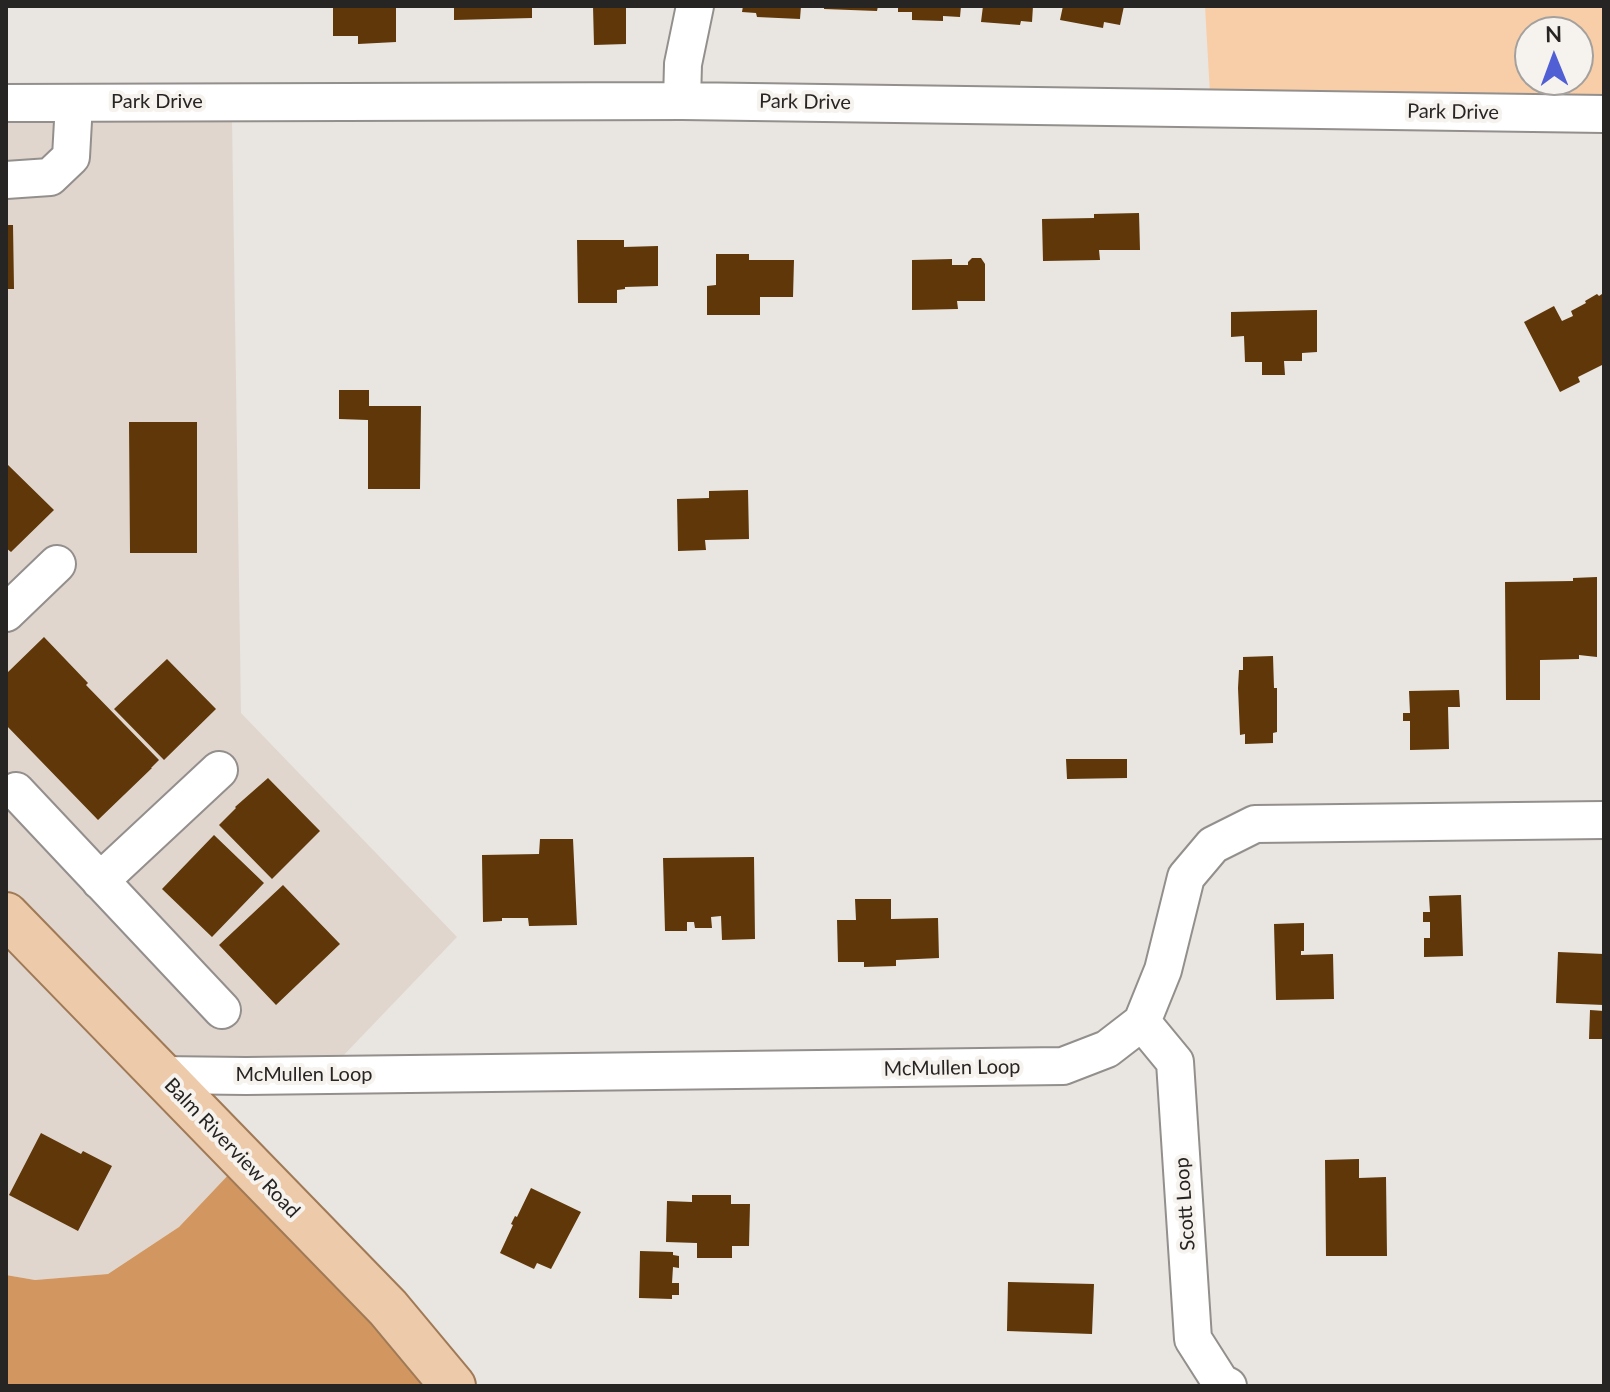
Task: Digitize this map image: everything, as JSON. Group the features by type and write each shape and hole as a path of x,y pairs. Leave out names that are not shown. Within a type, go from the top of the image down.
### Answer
{"main road":[{"name":"Balm Riverview Road","path":"6,915 388,1308 453,1386"}],"street":[{"path":"682,101 683,64 695,6"},
{"name":"Park Drive","path":"6,103 682,101 1604,114"},
{"path":"6,180 50,177 71,157 74,103"},
{"path":"6,613 57,564"},
{"path":"100,881 219,770"},
{"path":"9,790 222,1010"},
{"path":"1142,1022 1163,970 1186,877 1213,845 1255,824 1604,820"},
{"name":"McMullen Loop","path":"160,1075 1063,1066 1107,1049 1142,1022"},
{"name":"Scott Loop","path":"1142,1022 1175,1062 1193,1339 1221,1383 1228,1386"}],"shaded area":[{"path":"1205,6 1604,6 1604,99 1210,94"},
{"path":"6,119 232,119 241,713 457,937 341,1058 166,1059 6,892"},
{"path":"6,938 145,1082 146,1092 154,1092 232,1171 179,1227 108,1274 35,1280 6,1275"},
{"path":"232,1171 432,1386 6,1386 6,1275 35,1280 108,1274 179,1227"}],"building":[{"path":"333,6 396,6 396,42 358,44 358,36 333,36"},
{"path":"454,6 532,6 532,18 454,20"},
{"path":"593,6 626,6 626,44 594,45"},
{"path":"743,6 801,6 800,19 757,17 756,13 742,12"},
{"path":"824,6 878,6 877,11 824,9"},
{"path":"898,6 961,6 960,17 943,16 943,21 912,20 912,12 898,12"},
{"path":"983,6 1033,6 1032,22 1021,21 1020,25 981,22"},
{"path":"1063,6 1124,6 1120,25 1104,22 1103,28 1060,20"},
{"path":"1139,213 1140,250 1099,250 1100,260 1043,261 1042,219"},
{"path":"6,225 13,225 14,289 6,289"},
{"path":"577,240 624,240 624,247 658,246 658,286 617,290 617,303 578,303"},
{"path":"716,254 749,254 749,260 794,260 793,297 760,297 760,315 707,315 707,286 716,285"},
{"path":"972,258 981,258 985,264 985,301 957,301 958,309 912,310 912,260 952,259 952,265 968,265"},
{"path":"1597,294 1604,296 1604,364 1578,377 1580,382 1560,392 1524,322 1554,306 1562,321 1573,316 1571,311"},
{"path":"1317,310 1317,352 1302,353 1302,361 1284,361 1285,375 1262,375 1262,362 1245,362 1244,336 1231,337 1231,312"},
{"path":"339,390 369,390 369,406 421,406 420,489 368,489 368,420 339,419"},
{"path":"129,422 197,422 197,553 130,553"},
{"path":"6,463 54,510 11,552 6,548"},
{"path":"748,490 749,539 705,540 706,550 678,551 677,499 709,498 709,491"},
{"path":"1597,577 1597,657 1579,655 1579,659 1540,660 1540,700 1506,700 1505,582 1573,581 1573,578"},
{"path":"44,637 159,760 98,820 6,725 6,674"},
{"path":"1273,656 1277,732 1273,733 1273,743 1245,744 1245,734 1240,735 1238,688 1243,657"},
{"path":"167,659 216,709 164,760 114,709"},
{"path":"1459,690 1460,707 1448,707 1449,749 1410,750 1410,721 1403,721 1403,713 1410,713 1409,691"},
{"path":"1066,759 1127,759 1127,778 1067,779"},
{"path":"268,778 320,831 272,879 219,825"},
{"path":"214,835 264,883 212,937 162,889"},
{"path":"540,839 573,839 577,925 529,926 528,918 483,922 482,855 539,854"},
{"path":"754,857 755,939 722,940 721,916 711,917 712,928 695,928 694,922 687,922 687,931 665,931 663,858"},
{"path":"283,885 340,944 276,1005 219,945"},
{"path":"1461,895 1463,956 1424,957 1424,938 1430,938 1430,922 1423,922 1423,912 1430,912 1429,896"},
{"path":"855,899 891,899 891,919 938,918 939,958 896,960 896,966 864,967 864,962 838,962 837,920 856,920"},
{"path":"1304,923 1304,951 1301,955 1333,954 1334,999 1276,1000 1274,924"},
{"path":"1558,952 1604,954 1604,1005 1556,1003"},
{"path":"1590,1010 1604,1011 1604,1039 1589,1039"},
{"path":"41,1133 112,1166 78,1231 9,1195"},
{"path":"1359,1159 1359,1178 1386,1177 1387,1256 1326,1256 1325,1160"},
{"path":"531,1188 581,1212 551,1269 537,1263 534,1269 500,1253 511,1224"},
{"path":"692,1195 731,1195 731,1204 750,1204 749,1246 732,1246 732,1258 697,1258 697,1243 666,1242 667,1201 692,1202"},
{"path":"640,1251 673,1252 673,1255 679,1256 679,1268 673,1267 672,1283 679,1283 679,1295 672,1295 672,1299 639,1298"},
{"path":"1008,1282 1094,1284 1092,1334 1007,1331"}]}
